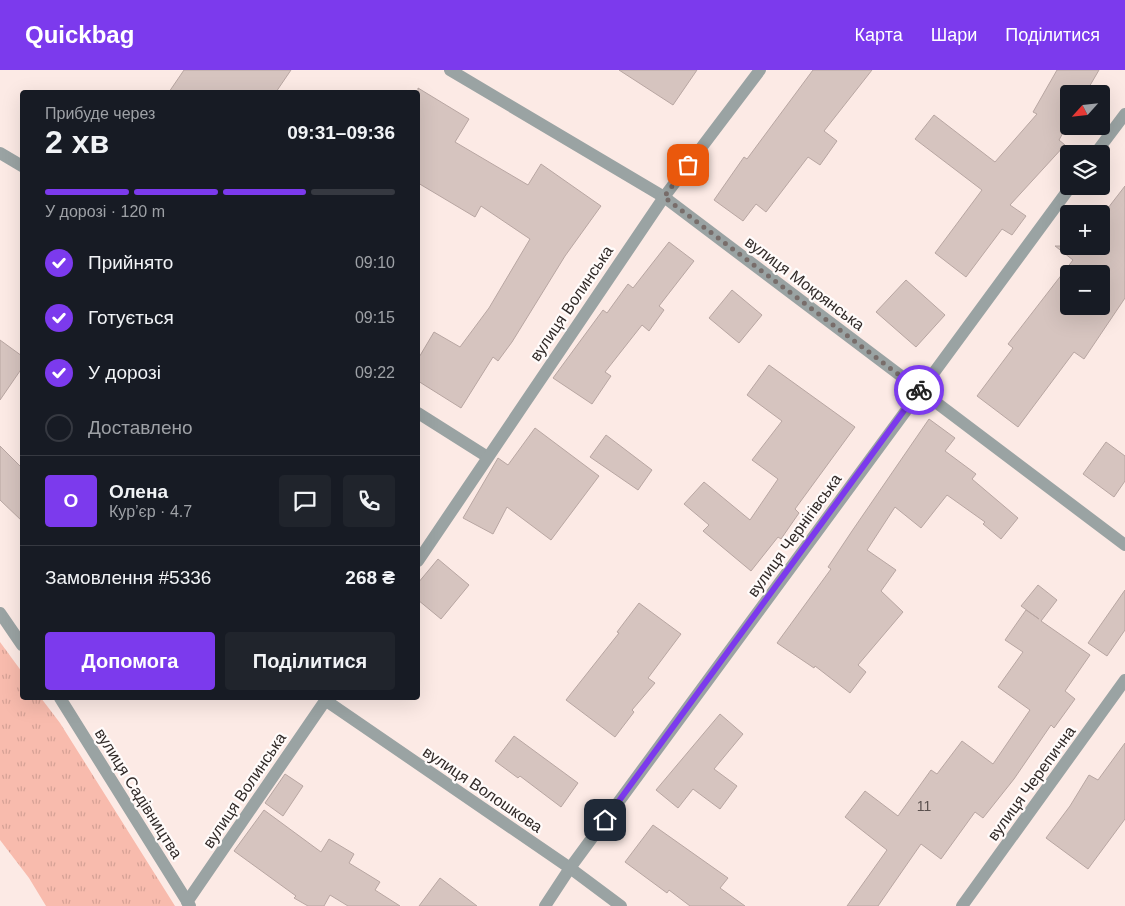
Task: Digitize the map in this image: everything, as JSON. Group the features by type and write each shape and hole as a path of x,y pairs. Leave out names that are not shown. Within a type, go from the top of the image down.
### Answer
{"street":[{"name":"вулиця Мокрянська","path":"450,70 664,197 1125,545"},
{"name":"вулиця Волинська","path":"420,558 486,456 664,197 760,70"},
{"path":"1103,145 1125,114"},
{"path":"0,153 20,165"},
{"name":"вулиця Чернігівська","path":"545,906 570,868 1064,195"},
{"path":"420,414 486,456"},
{"path":"0,613 20,642"},
{"name":"вулиця Черепична","path":"962,906 1125,680"},
{"name":"вулиця Садівництва","path":"61,700 188,904"},
{"name":"вулиця Волинська","path":"188,904 325,700"},
{"name":"вулиця Волошкова","path":"327,700 570,868 621,906"}],"green space":[{"path":"0,642 20,669 20,700 43,700 60,723 175,906 46,906 29,878 0,840"}],"building":[{"path":"184,70 291,70 277,90 170,90"},
{"path":"619,70 697,70 673,105"},
{"path":"813,70 872,70 824,131 837,141 820,165 808,157 766,212 756,204 743,221 714,200 744,157 747,159"},
{"path":"1057,70 1099,70 1090,85 1060,85 1060,135 1062,135 1059,140 1065,145 1060,145 1060,150 1010,205 1026,216 1012,235 1002,229 966,277 935,253 982,190 915,139 934,115 995,162 1037,114 1033,112"},
{"path":"418,88 469,119 455,142 528,185 541,164 601,206 565,256 512,342 498,361 493,357 461,408 420,382 420,356 434,332 460,347 489,308 530,239 481,206 475,217 420,184 420,90"},
{"path":"1125,186 1125,298 1084,359 1074,352 1018,427 977,396 1013,348 1008,344 1060,277 1060,315 1110,315 1110,265 1069,265 1073,260 1067,255 1110,255 1110,205"},
{"path":"669,242 694,261 659,306 664,310 649,331 642,325 605,372 611,376 592,404 553,378 603,310 607,313 628,284 633,288"},
{"path":"906,280 945,315 916,347 876,312"},
{"path":"732,290 762,315 739,343 709,318"},
{"path":"0,340 20,355 20,371 0,400"},
{"path":"769,365 855,427 795,509 799,513 781,539 778,537 751,571 703,531 709,525 684,504 704,482 750,520 778,479 752,460 782,421 747,395"},
{"path":"929,419 955,438 945,451 976,474 972,479 1018,518 1001,539 983,524 985,522 947,495 921,528 895,507 867,550 896,570 881,591 903,612 858,665 866,672 850,693 815,666 814,668 777,643 831,569 828,567"},
{"path":"535,428 599,476 551,540 507,507 493,534 463,518 498,458 508,465"},
{"path":"606,435 652,470 638,490 590,457"},
{"path":"1106,442 1125,456 1125,481 1114,497 1083,474"},
{"path":"0,446 20,466 20,519 0,500"},
{"path":"438,559 469,585 441,619 420,602 420,581"},
{"path":"1038,585 1057,600 1041,621 1090,655 1065,691 1075,699 1054,728 1051,725 1014,779 983,818 975,812 941,859 921,844 878,906 847,906 887,850 845,817 865,791 898,816 931,770 937,774 962,741 993,764 1030,710 998,687 1023,652 1005,640 1026,610 1039,619 1021,606"},
{"path":"1125,590 1125,630 1107,656 1088,643"},
{"path":"639,603 681,634 648,678 655,683 632,710 634,712 615,737 566,700 619,633 617,632"},
{"path":"720,714 743,734 714,769 737,786 720,809 693,789 678,808 656,790"},
{"path":"514,736 578,783 561,807 520,776 518,778 495,761"},
{"path":"1125,743 1125,819 1088,869 1046,838 1070,806 1089,775 1098,780"},
{"path":"285,774 303,786 283,816 265,803"},
{"path":"264,810 321,852 329,839 354,854 349,863 380,882 375,890 400,906 348,906 330,895 324,906 308,906 294,898 296,896 234,851"},
{"path":"653,825 728,878 720,888 745,906 690,906 669,890 667,893 625,862"},
{"path":"440,878 477,906 419,906"}],"way so far":[{"path":"688,165 664,197 919,390"}],"route":[{"path":"605,820 919,390"}]}
